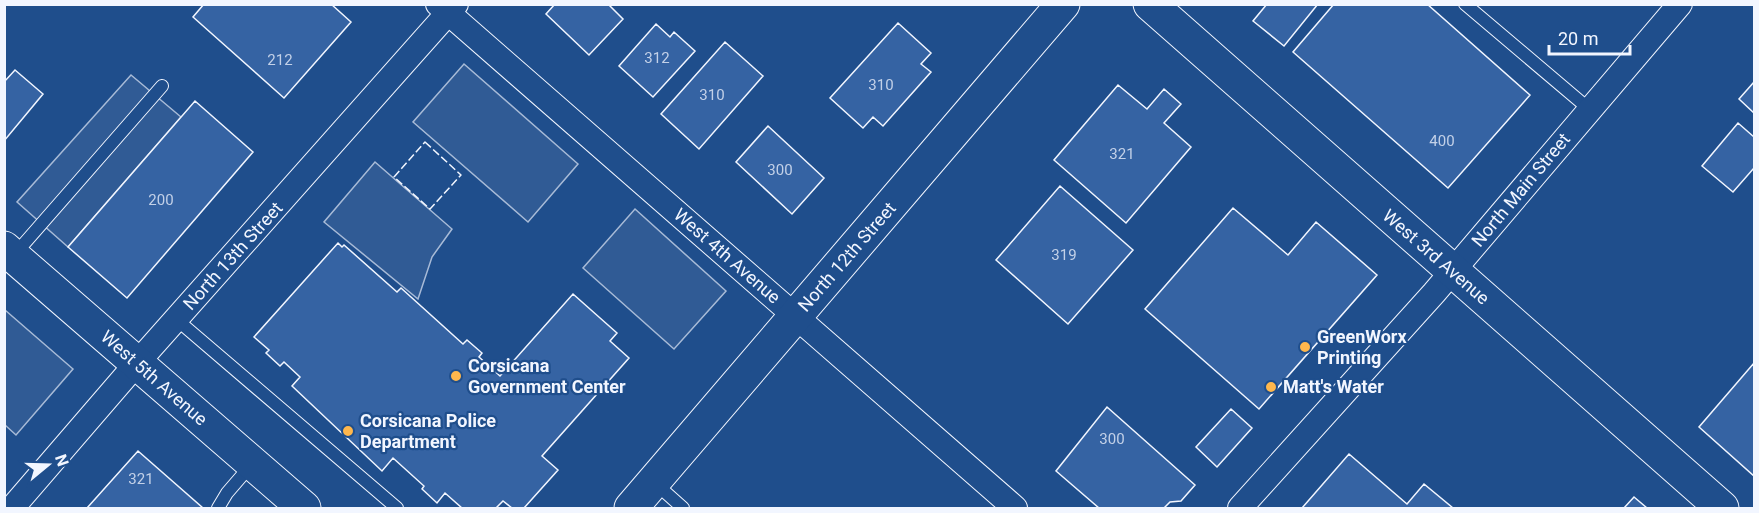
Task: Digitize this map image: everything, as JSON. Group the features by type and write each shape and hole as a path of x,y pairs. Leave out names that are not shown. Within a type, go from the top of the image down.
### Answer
{"street":[{"name":"North 12th Street","path":"631,508 1063,4"},
{"name":"West 3rd Avenue","path":"1150,4 1721,508"},
{"name":"North Main Street","path":"1240,508 1452,271 1680,4"},
{"name":"West 4th Avenue","path":"447,8 1014,508"},
{"name":"North 13th Street","path":"12,508 447,8"},
{"name":"West 5th Avenue","path":"9,252 304,508"}],"lane":[{"path":"1465,4 1589,109"},
{"path":"9,252 162,86"},
{"path":"176,319 397,508"},
{"path":"218,508 227,493 252,464"},
{"path":"654,482 684,508"}],"shaded area":[{"path":"464,64 578,164 528,222 413,122"},
{"path":"131,75 181,117 68,247 17,202"},
{"path":"375,162 452,229 432,257 418,299 324,222"},
{"path":"635,209 726,291 674,349 583,268"},
{"path":"5,310 73,369 16,435 5,425"}],"building":[{"path":"204,4 331,4 351,22 284,98 193,17"},
{"path":"555,4 608,4 623,19 589,55 546,14"},
{"path":"1267,4 1318,4 1284,46 1253,21"},
{"path":"1334,4 1427,4 1530,95 1448,188 1293,52"},
{"path":"898,23 931,53 921,64 931,72 883,126 873,117 863,128 830,98"},
{"path":"656,24 670,37 674,32 695,51 653,97 619,66"},
{"path":"725,42 763,76 699,149 661,114"},
{"path":"15,70 43,94 4,141 4,82"},
{"path":"1754,82 1754,113 1739,99"},
{"path":"1118,85 1147,109 1164,89 1181,104 1164,123 1191,147 1126,223 1054,160"},
{"path":"195,101 253,152 127,298 68,247"},
{"path":"1738,123 1754,137 1754,168 1733,192 1702,166"},
{"path":"768,126 824,178 792,214 736,162"},
{"path":"1060,186 1133,250 1068,324 996,260"},
{"path":"1233,208 1288,255 1316,222 1377,275 1259,409 1145,309"},
{"name":"Corsicana Government Center","path":"338,243 342,247 344,245 397,292 401,288 463,344 467,340 482,353 479,357 500,376 573,294 617,333 610,341 629,358 542,456 558,470 524,508 512,508 503,501 496,508 462,508 445,493 437,503 422,489 424,486 393,458 382,471 292,386 300,377 284,362 280,366 266,353 269,350 254,337"},
{"path":"1754,363 1754,476 1699,427"},
{"path":"1107,407 1195,485 1181,501 1170,502 1164,508 1099,508 1056,471"},
{"path":"1231,409 1252,428 1217,467 1196,447"},
{"path":"138,451 203,508 87,508"},
{"path":"1349,454 1407,504 1424,484 1453,508 1302,508"},
{"path":"1634,497 1647,508 1624,508"}],"fence":[{"path":"425,142 461,175 430,209 394,177 425,142"}],"place":[{"name":"GreenWorx Printing","path":"1305,347"},
{"name":"Corsicana Government Center","path":"456,376"},
{"name":"Matt's Water","path":"1271,387"},
{"name":"Corsicana Police Department","path":"348,431"}]}
